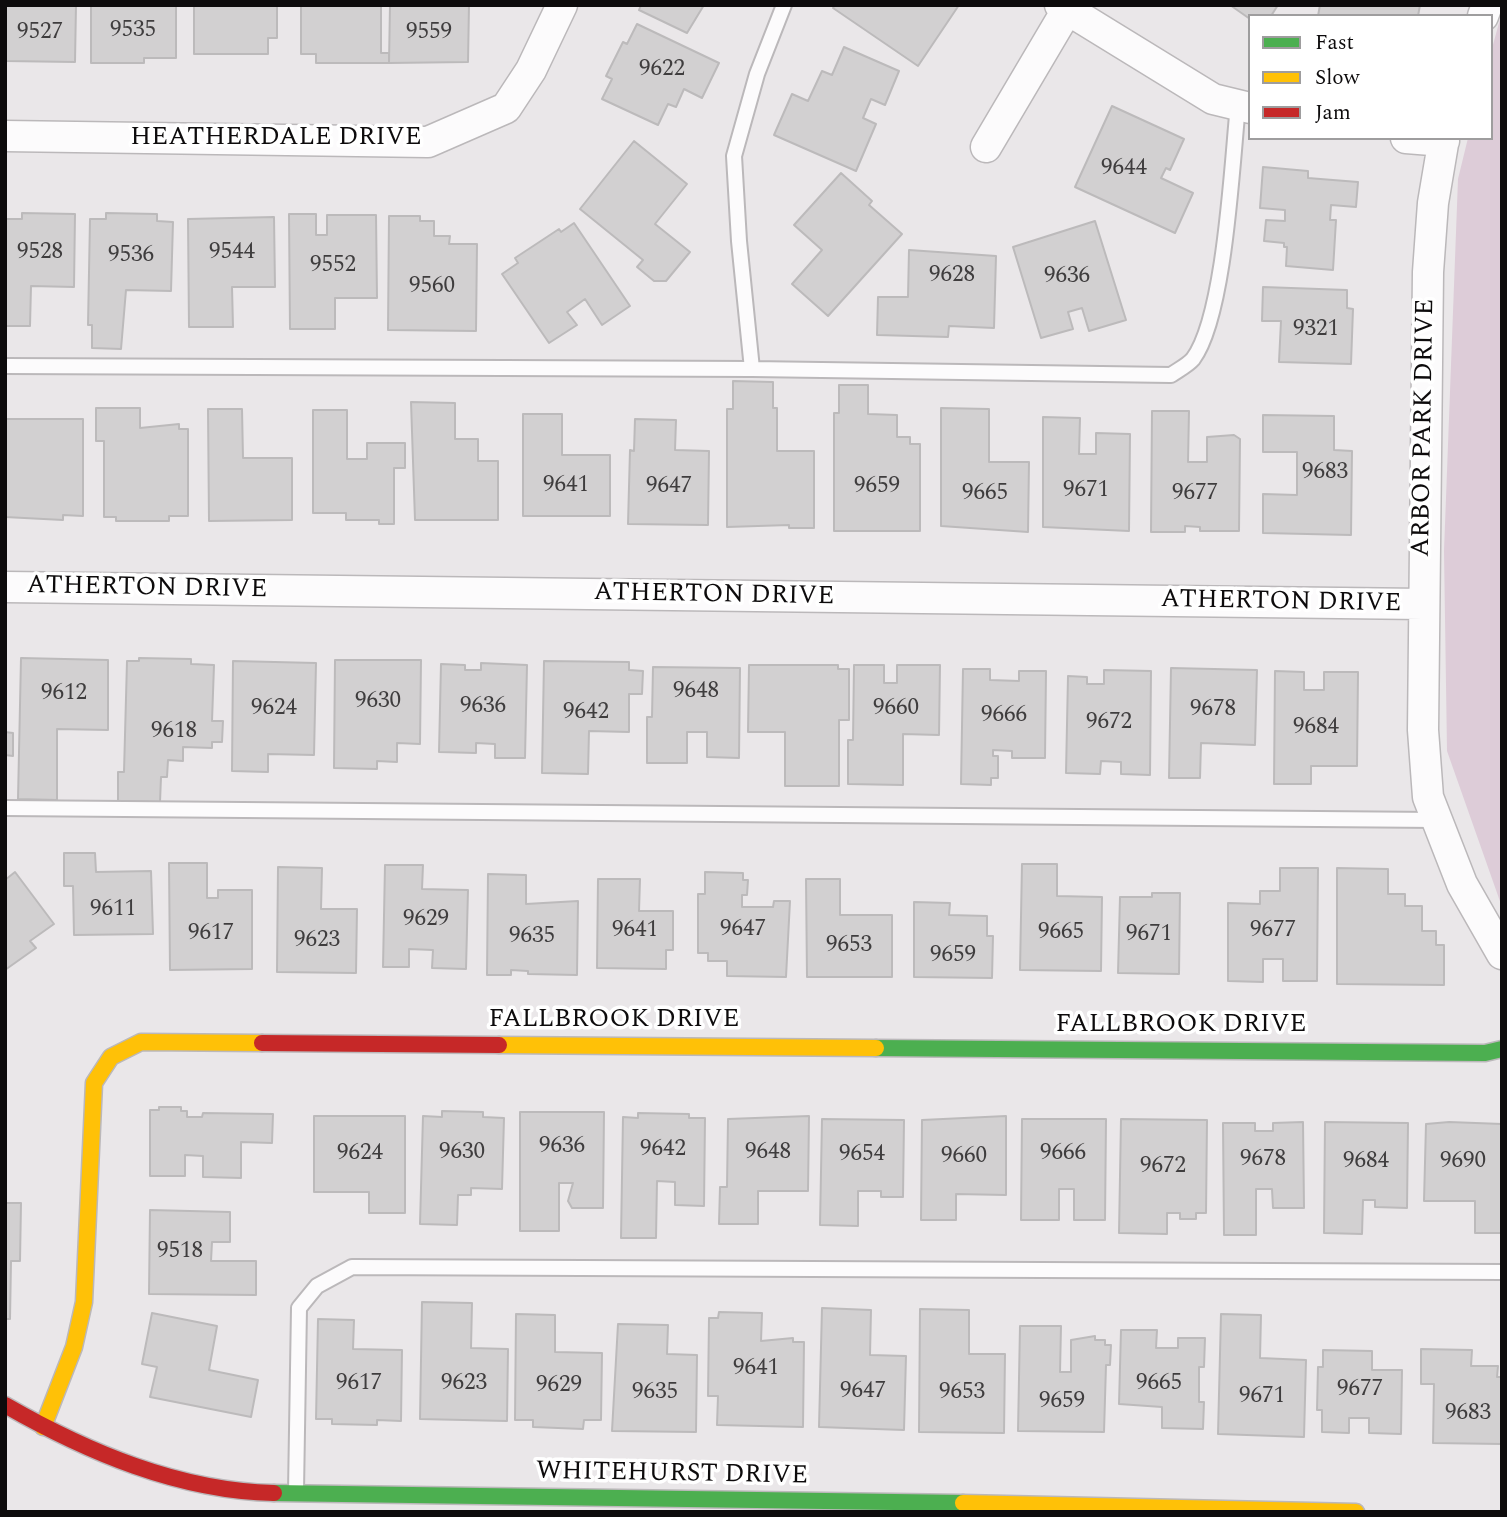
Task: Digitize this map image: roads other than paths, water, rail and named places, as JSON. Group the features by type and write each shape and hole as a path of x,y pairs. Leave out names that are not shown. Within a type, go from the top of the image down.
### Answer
{"street":[{"name":"HEATHERDALE DRIVE","path":"5,136 428,142 506,108 531,70 562,5"},
{"path":"986,147 1063,8 1201,93 1244,107"},
{"name":"ARBOR PARK DRIVE","path":"1444,140 1433,203 1428,272 1423,730 1428,797 1462,884 1502,954"},
{"name":"ATHERTON DRIVE","path":"5,587 1423,604"},
{"name":"FALLBROOK DRIVE","path":"43,1427 74,1348 84,1302 94,1083 110,1058 141,1042 1485,1053 1502,1049"},
{"name":"WHITEHURST DRIVE","path":"5,1405 43,1427 131,1466 235,1492 296,1496 1356,1512"}],"lane":[{"path":"752,369 734,156 757,74 784,5"},
{"path":"5,366 752,369 1171,375 1192,360 1207,329 1221,262 1244,107"},
{"path":"5,808 1437,821"},
{"path":"296,1496 299,1308 317,1286 352,1267 1502,1272"}]}
